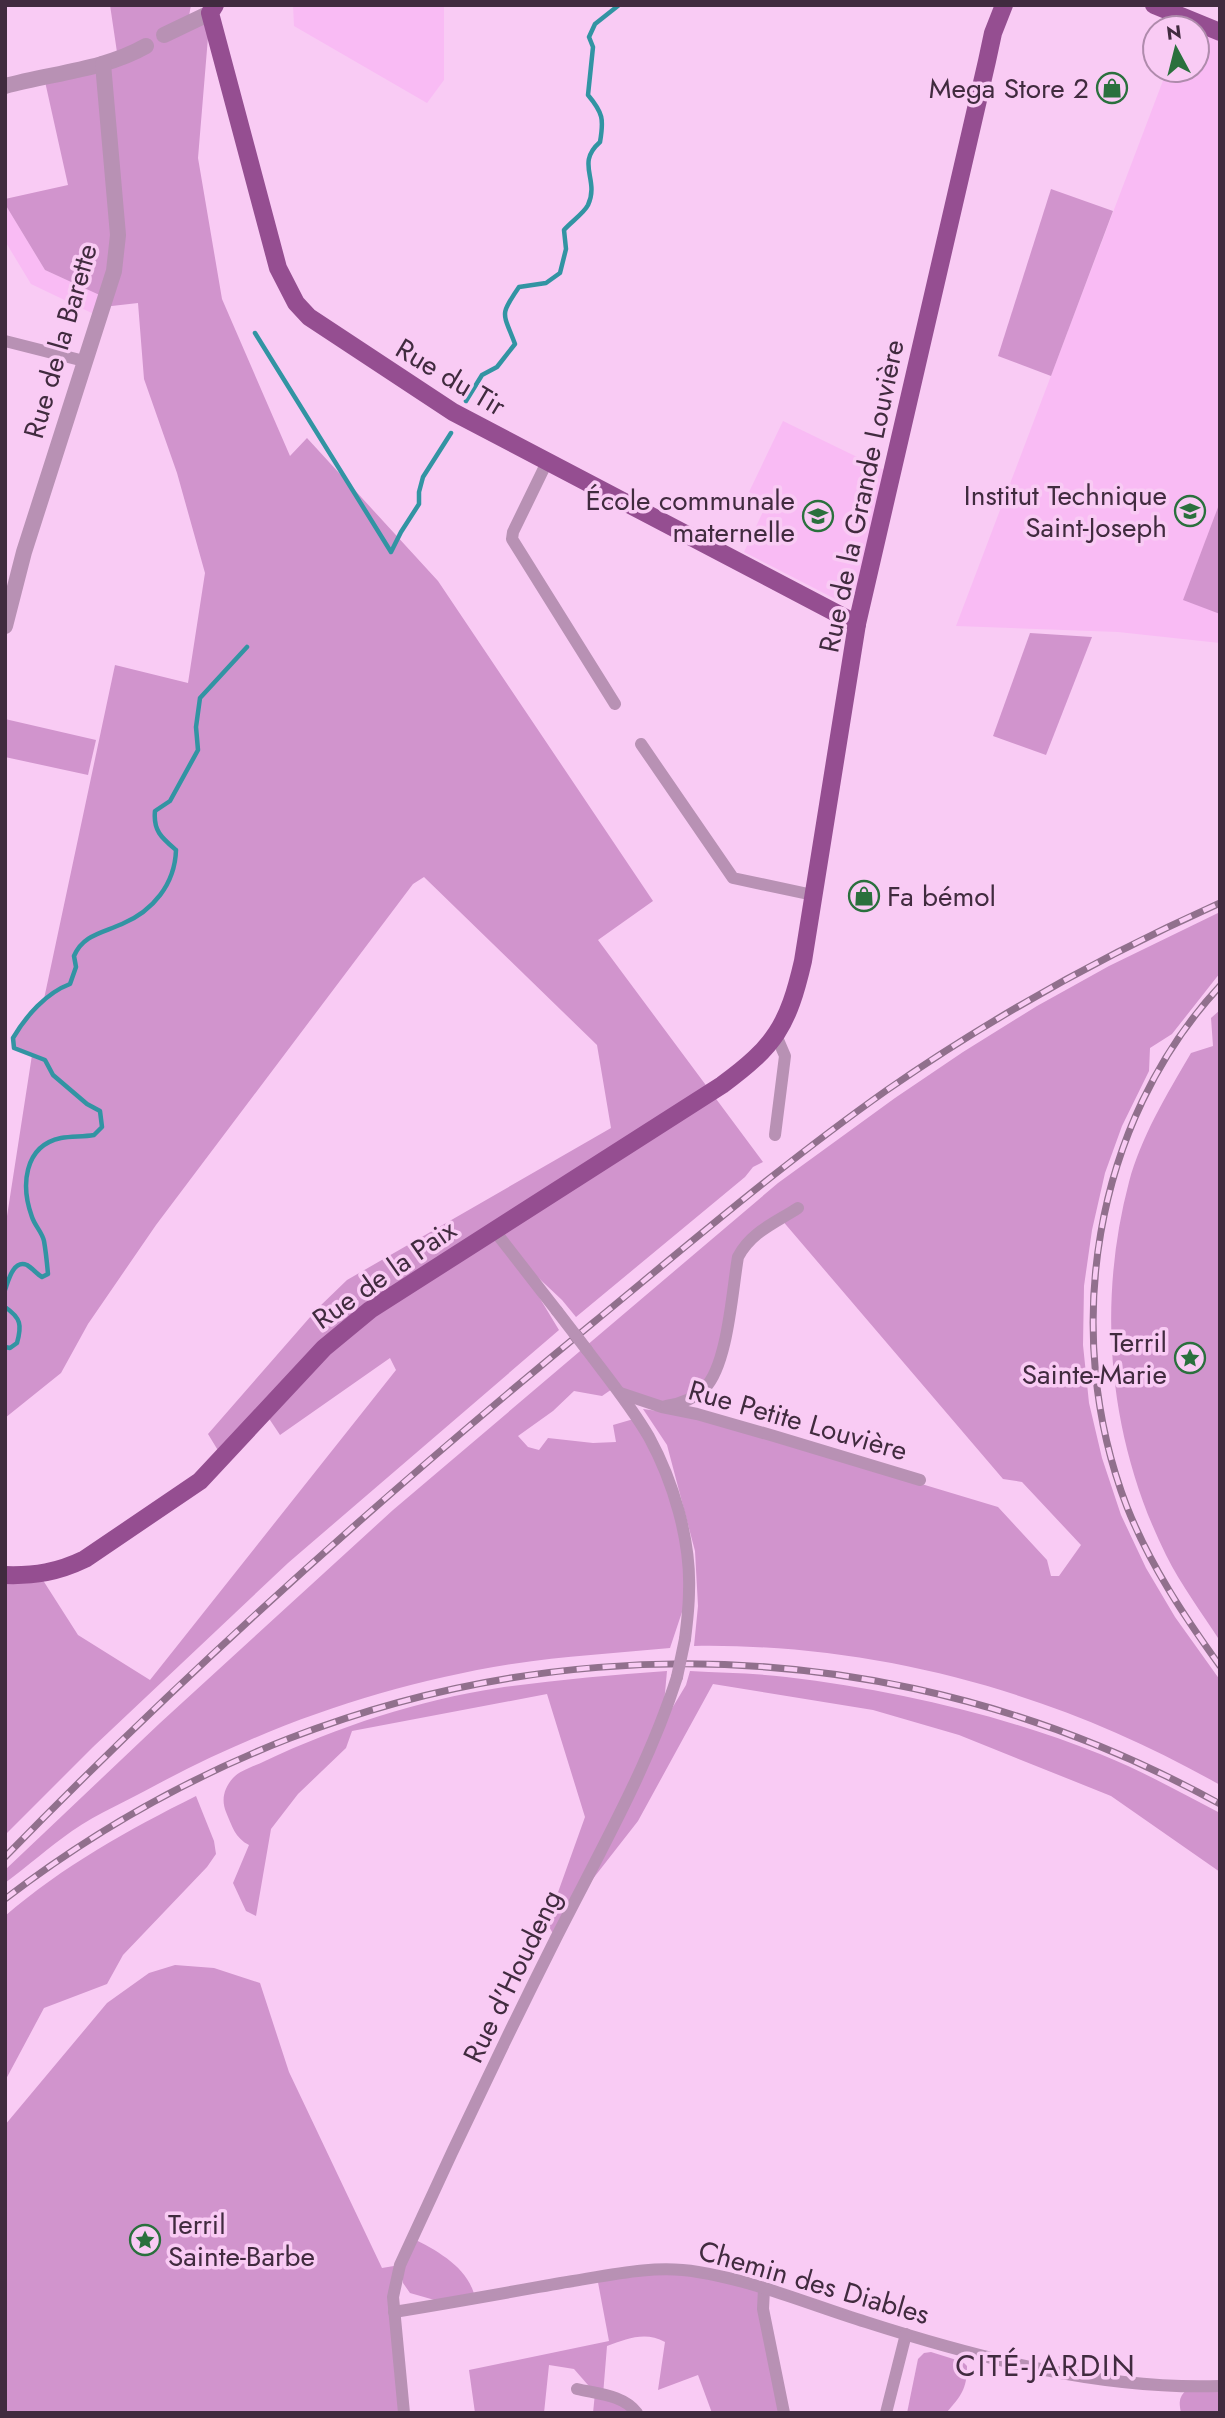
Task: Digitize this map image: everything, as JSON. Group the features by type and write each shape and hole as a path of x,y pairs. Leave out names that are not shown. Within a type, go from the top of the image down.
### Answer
{"main road":[{"name":"Rue de la Grande Louvière","path":"792,1003 803,961 857,624 986,61 1004,5"},
{"path":"1154,5 1220,32"},
{"name":"Rue du Tir","path":"217,8 278,268 296,303 309,317 326,331 453,412 857,624"},
{"name":"Rue de la Paix","path":"5,1575 39,1574 68,1567 85,1559 200,1481 324,1348 370,1310 754,1061 776,1035 792,1003"}],"street":[{"path":"164,35 217,8"},
{"path":"5,86 103,64 131,55 146,46"},
{"name":"Rue de la Barette","path":"5,626 16,578 114,271 118,235 103,64"},
{"path":"5,341 84,361"},
{"path":"547,462 513,532 512,540 615,704"},
{"path":"641,744 733,878 813,895"},
{"path":"775,1135 785,1056 776,1035"},
{"name":"Rue Petite Louvière","path":"662,1407 692,1398 706,1387 716,1372 722,1354 738,1257 742,1249 757,1232 798,1208"},
{"name":"Rue d'Houdeng","path":"394,2312 393,2297 400,2265 661,1726 677,1677 685,1639 690,1588 682,1528 660,1460 649,1438 620,1393 495,1230"},
{"name":"Rue Petite Louvière","path":"620,1393 920,1480"},
{"name":"Chemin des Diables","path":"394,2312 626,2272 667,2269 698,2272 764,2288 906,2334 1068,2375 1128,2383 1220,2386"},
{"path":"764,2288 763,2309 783,2413"},
{"path":"394,2312 404,2413"},
{"path":"886,2413 906,2334"},
{"path":"577,2389 621,2399 632,2405 637,2413"}],"shaded area":[{"path":"110,5 191,5 189,16 210,13 198,158 222,299 290,456 307,438 438,581 653,901 598,940 763,1162 753,1167 745,1177 576,1317 562,1300 513,1254 559,1330 288,1563 93,1747 5,1835 5,1575 39,1574 78,1635 150,1680 396,1370 390,1358 280,1435 264,1411 222,1457 208,1434 318,1308 347,1280 611,1128 597,1045 424,877 413,884 156,1225 88,1324 61,1373 5,1418 5,1229 32,1055 14,1048 13,1038 44,999 115,665 188,683 205,573 177,473 144,379 138,303 103,307 106,298 45,270 5,204 5,199 68,185 44,77 118,59"},
{"path":"293,5 444,5 444,80 427,103 294,26"},
{"path":"1211,29 1220,32 1220,643 1118,632 956,626 1162,84 1211,84"},
{"path":"1051,189 1113,211 1051,376 998,356"},
{"path":"5,204 45,270 106,298 100,317 31,284 5,241"},
{"name":"École communale maternelle","path":"783,421 886,471 857,595 851,591 845,604 744,552 767,503 749,492"},
{"path":"1220,502 1220,614 1183,600"},
{"path":"1030,633 1092,637 1046,755 993,736"},
{"path":"5,719 96,740 88,775 5,757"},
{"path":"1220,912 1220,973 1172,1034 1150,1048 1149,1071 1122,1126 1105,1173 1092,1230 1084,1286 1083,1345 1089,1403 1102,1458 1121,1515 1146,1568 1175,1617 1220,1680 1220,1785 1097,1724 966,1680 831,1654 763,1647 694,1646 698,1606 695,1551 667,1445 643,1409 695,1416 998,1507 1047,1560 1051,1576 1059,1576 1081,1545 1022,1482 1003,1479 781,1219 742,1249 722,1354 706,1387 662,1407 615,1387 602,1396 574,1391 553,1411 518,1436 528,1447 539,1450 548,1438 593,1443 616,1442 613,1425 637,1418 675,1503 690,1588 670,1648 571,1657 465,1672 374,1695 329,1710 198,1763 103,1812 63,1837 5,1883 5,1870 160,1723 393,1510 778,1183 895,1098 1037,1006 1109,966"},
{"path":"1220,1010 1220,1641 1172,1566 1147,1511 1132,1466 1121,1419 1111,1325 1119,1229 1134,1165 1156,1116 1191,1053 1213,1046 1211,1018"},
{"path":"667,1671 662,1725 686,1685 690,1671 774,1676 866,1689 985,1715 1062,1740 1131,1767 1220,1813 1220,1872 1111,1796 959,1735 873,1710 713,1684 638,1821 574,1903 556,1939 547,1923 585,1817 547,1694 352,1731 346,1748 298,1794 271,1829 256,1916 246,1911 233,1883 249,1845 234,1831 224,1803 227,1786 240,1773 350,1726 438,1700 519,1685"},
{"path":"196,1796 214,1841 216,1854 207,1867 123,1955 107,1984 44,2008 5,2081 5,1916 50,1881 97,1850"},
{"path":"175,1965 214,1968 260,1983 289,2072 382,2268 400,2265 412,2238 451,2262 472,2287 475,2298 438,2301 410,2293 403,2283 402,2267 397,2275 404,2413 5,2413 5,2125 107,2003 149,1973"},
{"path":"667,2269 764,2289 784,2413 712,2413 698,2375 658,2390 665,2342 643,2337 607,2346 603,2395 637,2413 593,2413 595,2393 574,2369 549,2365 544,2413 475,2413 469,2370 609,2341 597,2277"},
{"path":"931,2352 963,2362 967,2366 964,2386 946,2413 907,2413 918,2359 924,2353"},
{"path":"1191,2386 1220,2386 1220,2413 1181,2413 1181,2398"}],"waterway":[{"path":"466,401 482,375 497,367 515,344 505,314 513,296 519,287 546,283 560,273 566,249 564,230 588,205 591,196 589,157 600,142 602,127 597,107 588,95 593,47 589,37 595,24 619,5"},
{"path":"255,333 391,552 419,504 423,477 451,433"},
{"path":"5,1290 18,1265 27,1265 42,1277 48,1274 44,1241 32,1217 27,1193 26,1181 32,1159 48,1142 94,1135 102,1127 100,1111 87,1104 53,1075 45,1060 14,1048 13,1038 37,1006 70,984 76,967 74,956 82,943 143,912 167,885 172,874 176,850 160,834 155,824 155,811 170,801 198,750 196,727 200,698 247,647"},
{"path":"5,1307 17,1318 20,1327 17,1343 10,1348 5,1347"}],"railway":[{"path":"5,1857 219,1648 366,1515 517,1386 775,1174 887,1090 1007,1013 1091,966 1220,903"},
{"path":"1220,986 1177,1041 1142,1101 1117,1165 1101,1233 1093,1302 1095,1372 1107,1441 1127,1507 1169,1590 1220,1666"},
{"path":"5,1899 143,1808 290,1738 442,1691 598,1667 756,1666 914,1688 1069,1734 1220,1804"}],"place":[{"name":"Mega Store 2","path":"1112,88"},
{"name":"Institut Technique Saint-Joseph","path":"1190,511"},
{"name":"École communale maternelle","path":"818,516"},
{"name":"Fa bémol","path":"864,896"},
{"name":"Terril Sainte-Marie","path":"1190,1358"},
{"name":"Terril Sainte-Barbe","path":"145,2240"}],"district":[{"name":"CITÉ-JARDIN","path":"1046,2366"}]}
